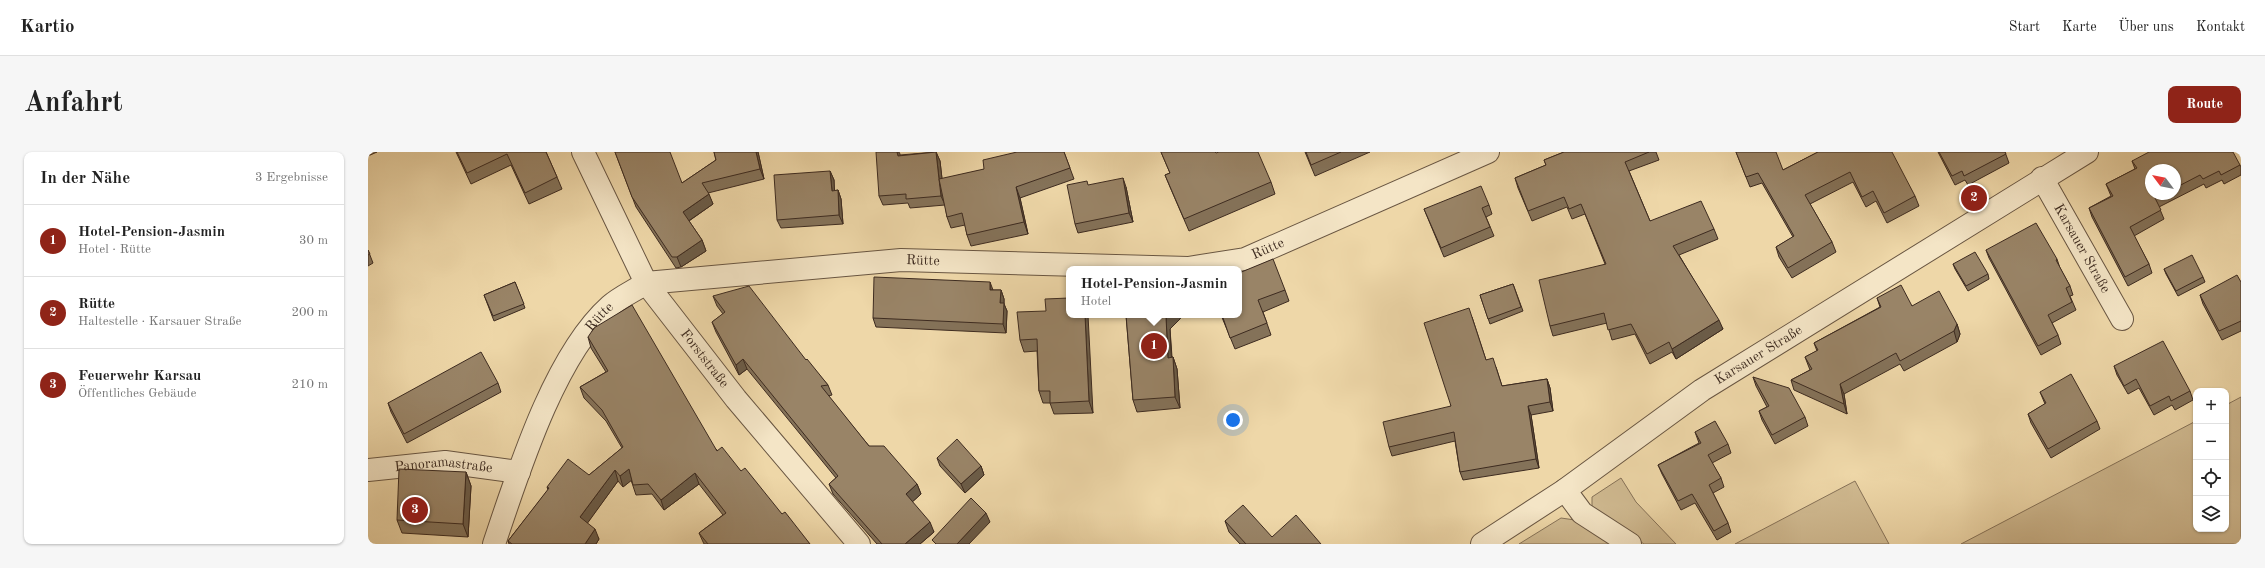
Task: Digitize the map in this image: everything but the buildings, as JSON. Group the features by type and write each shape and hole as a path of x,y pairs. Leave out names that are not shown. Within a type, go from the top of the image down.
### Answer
{"street":[{"name":"Forststraße","path":"583,152 646,283 736,399 859,544"},
{"name":"Rütte","path":"1201,266 1245,259 1488,152"},
{"name":"Karsauer Straße","path":"1482,544 1565,490 1702,390 2042,178 2087,152"},
{"name":"Karsauer Straße","path":"2042,178 2122,319"},
{"name":"Rütte","path":"494,544 519,472 554,388 582,336 610,305 646,283 901,260 1116,266"},
{"name":"Panoramastraße","path":"368,470 445,462 519,472"},
{"path":"1565,490 1582,513 1630,544"}],"shaded area":[{"path":"2241,397 2241,544 1961,544 2193,423 2193,532 2229,532 2229,403"},
{"path":"1621,478 1636,502 1676,544 1644,544 1592,509 1592,497"},
{"path":"1855,481 1889,544 1735,544"},
{"path":"1561,518 1575,520 1613,544 1519,544"}],"place":[{"name":"Rütte","path":"1974,198"},
{"name":"Hotel-Pension-Jasmin","path":"1154,346"},
{"name":"Feuerwehr Karsau","path":"415,510"}]}
